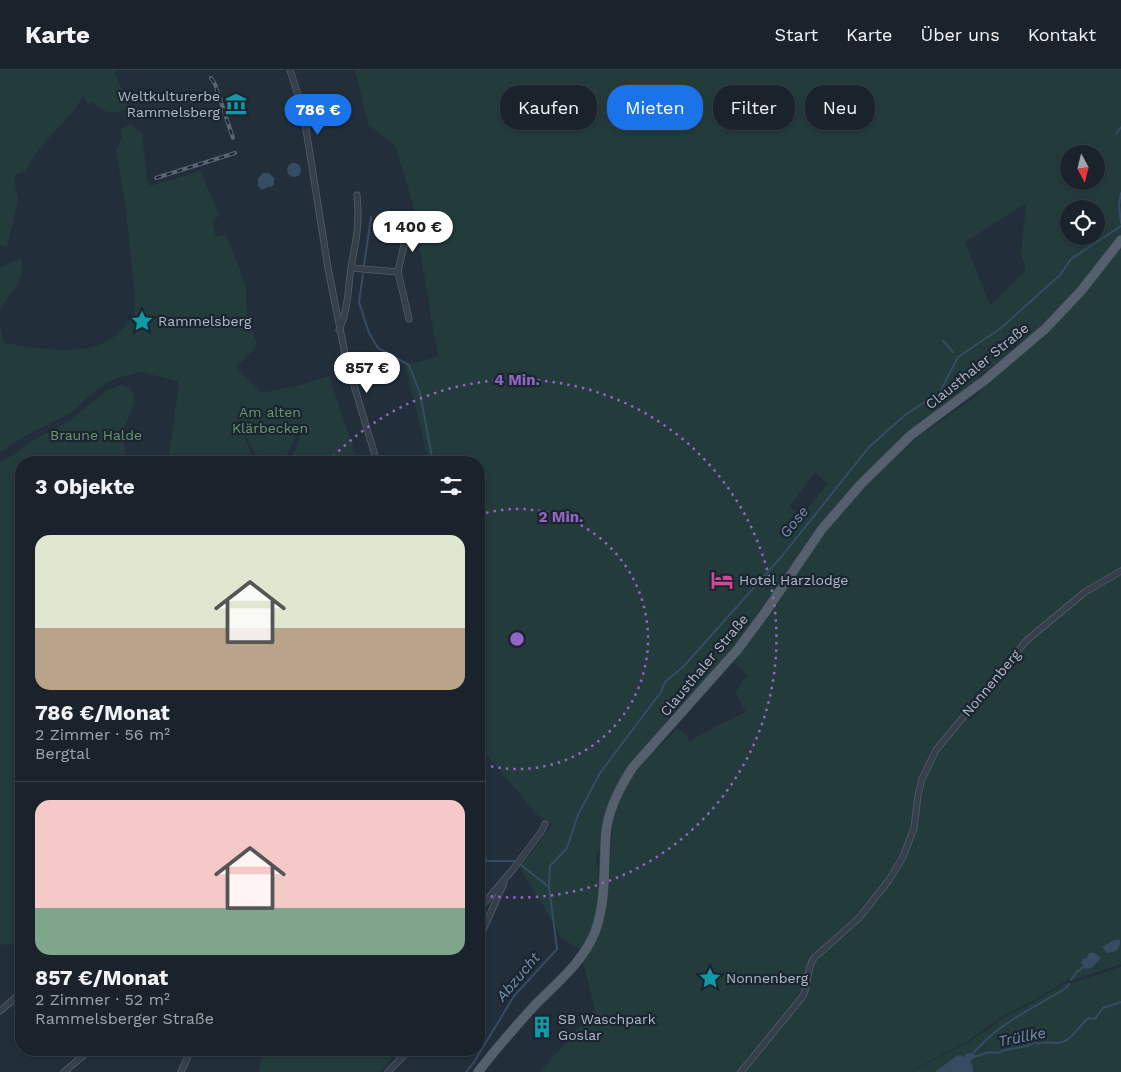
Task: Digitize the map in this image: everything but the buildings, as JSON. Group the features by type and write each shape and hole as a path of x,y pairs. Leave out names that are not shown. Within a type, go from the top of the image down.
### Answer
{"main road":[{"name":"Clausthaler Straße","path":"478,1072 512,1030 570,970 591,941 602,903 606,833 609,817 623,781 633,767 734,655 822,529 862,483 911,435 993,373 1044,329 1081,291 1121,240"}],"street":[{"path":"290,70 300,98 305,123 339,330 375,456"},
{"path":"339,330 346,306 351,268 359,231 357,194"},
{"path":"404,231 404,245 398,272 409,319"},
{"path":"351,268 398,272"},
{"name":"Nonnenberg","path":"741,1072 803,996 807,989 810,964 814,958 859,918 889,880 903,857 914,828 922,779 936,750 1027,640 1085,592 1121,571"},
{"path":"485,902 514,868 545,824"},
{"path":"485,926 507,876"},
{"path":"0,1011 15,998"},
{"path":"64,1072 83,1056"},
{"path":"181,1072 187,1056"},
{"path":"388,1072 403,1056"}],"green space":[{"path":"0,70 119,70 115,73 129,109 117,112 104,111 91,102 88,105 83,96 70,115 38,151 26,171 17,174 14,180 18,200 7,248 0,245"},
{"path":"355,70 1121,70 1121,235 1069,300 1025,342 1013,337 1010,341 1009,355 981,375 975,383 878,462 748,631 697,692 686,699 668,719 631,765 602,848 596,854 600,886 597,913 591,933 581,950 561,938 520,868 553,824 540,818 485,753 485,456 428,456 405,365 438,357 412,201 395,146 368,124","holes":["1026,203 1021,253 1026,270 990,306 965,242","815,473 828,484 802,515 789,507"]},
{"name":"Am alten Klärbecken","path":"131,125 142,133 147,179 150,186 201,171 219,216 212,221 216,237 226,235 246,286 246,309 257,346 236,367 261,393 301,385 329,376 356,456 291,456 296,450 302,429 296,429 288,453 285,456 257,456 235,416 252,456 169,456 178,381 140,372 114,379 96,390 71,413 25,436 0,452 0,325 4,343 46,349 76,350 90,348 115,336 134,316 135,295 126,209 116,151 122,138 120,129"},
{"path":"1121,244 1121,964 1073,980 1067,980 1000,1018 967,1042 909,1072 540,1072 595,1009 583,963 601,928 605,915 613,823 619,803 633,777 652,753 677,728 690,741 746,712 735,693 747,675 733,662 810,551 847,503 923,430 928,430 975,397 984,384 1034,345","holes":["1095,953 1099,961 1093,967 1082,959"]},
{"path":"22,258 22,271 19,280 16,287 3,303 0,311 0,268"},
{"name":"Braune Halde","path":"122,385 128,387 134,395 133,407 124,431 126,456 15,456 15,943 0,945 0,462 14,455 30,442 68,422 109,389"},
{"path":"1121,967 1121,1072 973,1072 973,1066 970,1061 975,1059 961,1057 937,1072 911,1072 967,1043 1001,1019 1064,984"},
{"path":"261,1056 394,1056 380,1072 259,1072"}],"water":[{"path":"294,163 299,165 301,170 299,175 294,177 289,175 287,170 289,165"},
{"path":"263,173 269,173 274,178 274,184 271,188 270,186 262,190 258,186 258,178"},
{"path":"1114,940 1120,940 1118,948 1107,953 1102,947"},
{"path":"1095,953 1101,958 1093,967 1085,969 1082,959 1087,958 1088,954"},
{"path":"970,1053 976,1057 970,1061 973,1066 973,1072 936,1071 958,1055 964,1057"}],"waterway":[{"path":"1116,134 1121,127"},
{"name":"Gose","path":"1121,193 1119,205 1121,223"},
{"path":"364,265 371,217"},
{"name":"Gose","path":"549,887 550,866 567,848 578,815 600,773 661,692 665,682 684,666 782,556 869,447 905,415 940,392 958,357 1001,328 1060,275 1071,259 1121,226"},
{"path":"363,274 359,302 369,333 378,348 409,365 420,393 432,456"},
{"path":"943,341 953,352"},
{"name":"Abzucht","path":"485,858 487,861 516,861 549,887 557,949 514,996 485,1044"},
{"path":"1071,980 1083,967"},
{"path":"971,1056 991,1035 1003,1026 1066,988 1069,984"},
{"name":"Trüllke","path":"974,1057 990,1052 998,1053 1027,1046 1036,1042 1038,1044 1062,1042 1070,1037 1086,1020 1089,1018 1095,1019 1103,1008 1121,1002"},
{"name":"Abzucht","path":"466,1072 478,1056"}],"railway":[{"path":"211,78 215,84 233,138"},
{"path":"156,178 235,153"}],"place":[{"name":"Weltkulturerbe Rammelsberg","path":"236,104"},
{"name":"Rammelsberg","path":"142,321"},
{"name":"Hotel Harzlodge","path":"722,580"},
{"name":"Nonnenberg","path":"710,978"},
{"name":"SB Waschpark Goslar","path":"542,1027"}]}
